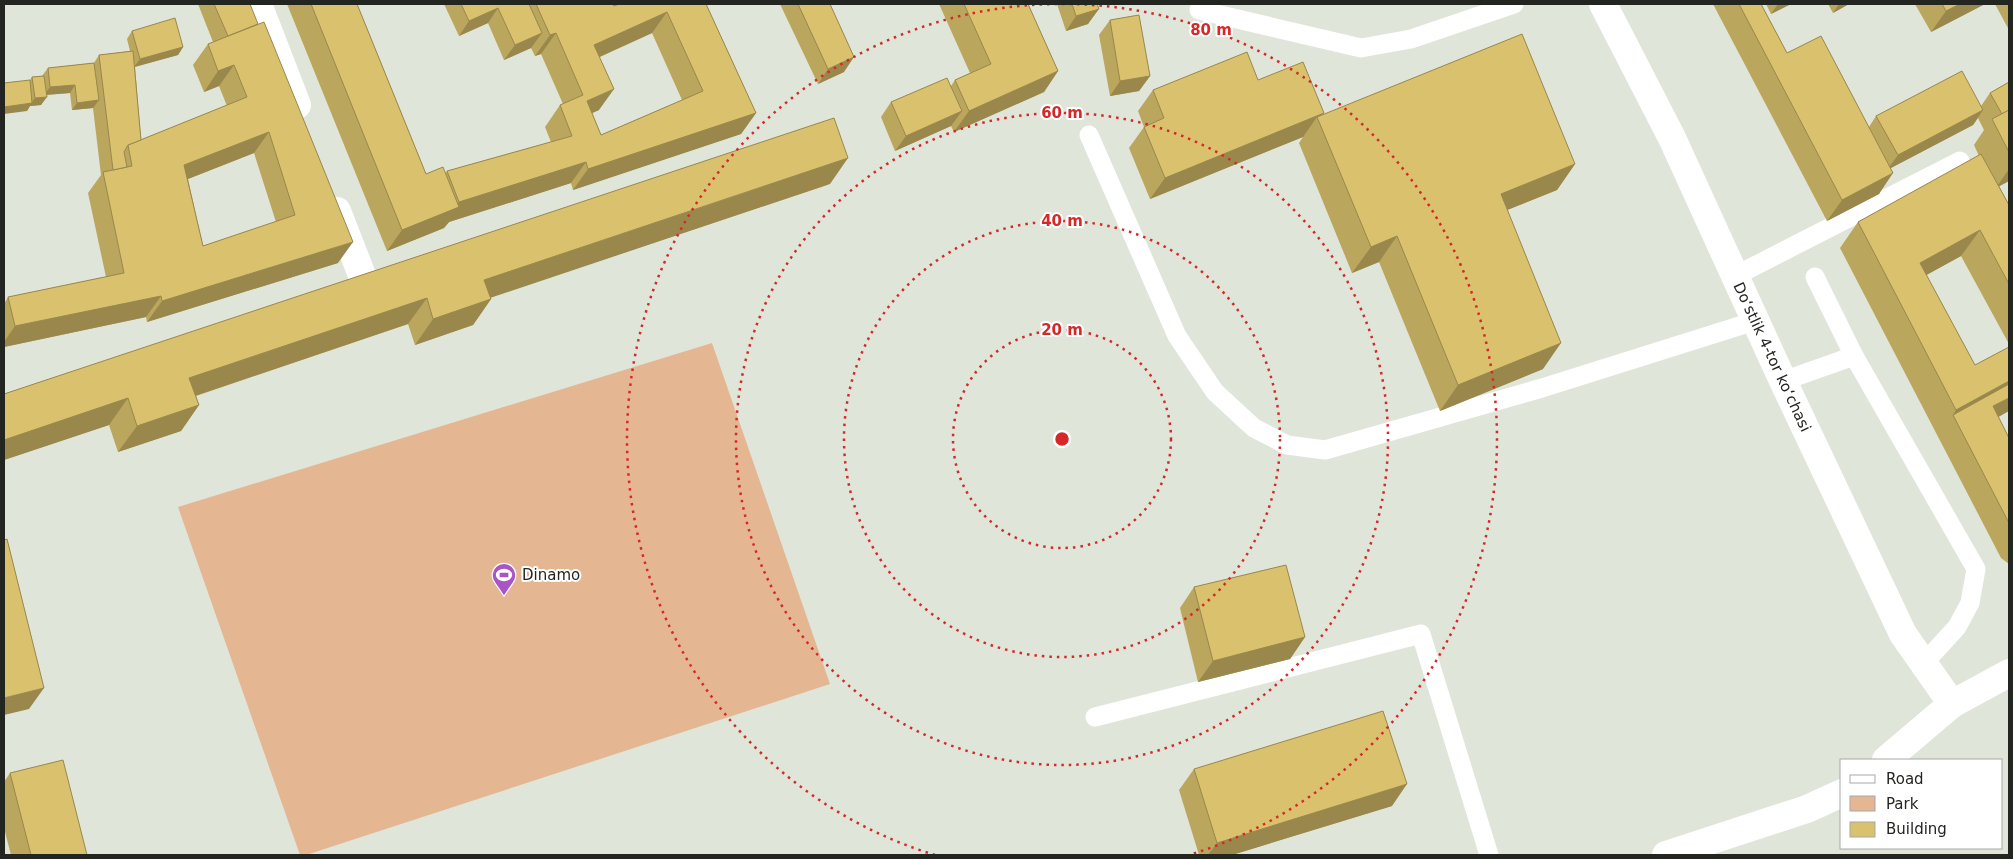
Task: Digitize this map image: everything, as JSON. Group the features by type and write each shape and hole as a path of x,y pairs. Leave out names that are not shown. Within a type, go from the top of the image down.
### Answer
{"street":[{"path":"258,4 304,125"},
{"name":"Doʻstlik 4-tor koʻchasi","path":"1603,4 1672,138 1755,321 1903,634 1952,704"},
{"path":"330,190 375,280 338,292"},
{"path":"1887,759 1952,704 2009,673"},
{"path":"1666,855 1807,809 1840,794"}],"lane":[{"path":"1199,10 1361,48 1411,39 1514,4"},
{"path":"1089,135 1177,336 1215,392 1254,428 1287,445 1326,450 1542,388 1755,321"},
{"path":"1735,276 1960,161"},
{"path":"1815,277 1854,356 1976,569 1970,603 1957,627 1924,663"},
{"path":"1783,381 1854,356"},
{"path":"1095,717 1421,634 1488,855"}],"green space":[{"name":"Dinamo","path":"712,343 830,684 306,855 300,855 178,507"}],"building":[{"path":"214,4 250,4 258,24 228,36"},
{"path":"311,4 357,4 426,174 443,167 459,207 402,230"},
{"path":"461,4 529,4 542,33 515,45 498,8 469,21"},
{"path":"536,4 612,4 614,6 619,4 706,4 756,113 588,169 586,162 459,202 447,171 572,136 560,105 583,95 556,33 550,35","holes":["667,12 703,91 601,135 587,101 614,89 594,45"]},
{"path":"798,4 830,4 854,57 828,69"},
{"path":"964,4 1028,4 1058,71 969,111 955,80 991,64"},
{"path":"1072,4 1097,4 1099,9 1076,16"},
{"path":"1739,4 1761,4 1787,53 1821,36 1893,173 1842,200"},
{"path":"1942,4 1960,4 1946,11"},
{"path":"1139,15 1150,76 1120,81 1110,20"},
{"path":"175,18 183,47 140,59 132,31"},
{"path":"264,22 353,242 162,301 161,296 15,326 8,297 124,273 103,172 132,166 128,145 247,97 234,65 218,71 208,44","holes":["269,132 295,215 203,246 184,165"]},
{"path":"1522,34 1575,164 1501,194 1561,343 1458,385 1397,236 1371,247 1317,117"},
{"path":"133,51 141,140 128,145 124,152 127,167 113,170 99,55"},
{"path":"1247,52 1258,80 1303,62 1324,113 1165,178 1144,127 1164,118 1153,90"},
{"path":"94,63 99,100 77,103 75,85 50,87 48,68"},
{"path":"1962,71 1983,110 1898,155 1876,116"},
{"path":"44,76 47,97 35,98 32,77"},
{"path":"947,78 962,111 906,136 891,102"},
{"path":"30,80 32,103 4,107 4,83"},
{"path":"2009,82 2009,110 2002,114 1990,93"},
{"path":"2009,110 2009,152 1992,119"},
{"path":"834,118 848,158 484,280 491,299 433,319 427,298 189,378 199,405 137,426 128,398 4,440 4,394"},
{"path":"1981,154 2009,205 2009,284 1980,230 1920,263 1975,365 2009,347 2009,381 1956,410 1858,222"},
{"path":"2009,384 2009,398 1993,406 2009,438 2009,523 1953,415"},
{"path":"7,539 44,688 4,698 4,540"},
{"path":"1286,565 1305,637 1213,661 1194,587"},
{"path":"1383,711 1407,784 1217,843 1194,769"},
{"path":"63,760 87,855 31,855 10,773"}],"place":[{"name":"Dinamo","path":"504,596"}]}
